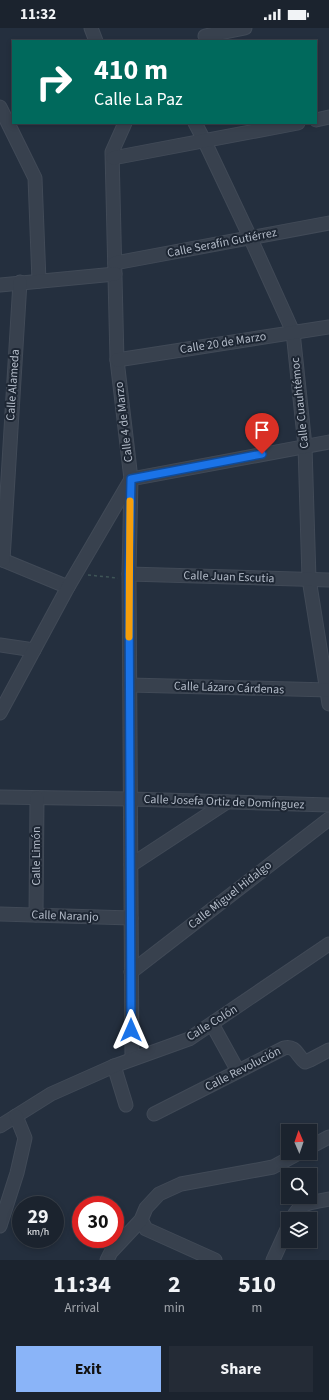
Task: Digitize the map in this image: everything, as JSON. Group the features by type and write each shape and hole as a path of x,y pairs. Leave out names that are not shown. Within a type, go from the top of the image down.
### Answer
{"street":[{"path":"91,28 96,40"},
{"path":"205,35 245,28"},
{"path":"6,111 35,178 39,281"},
{"path":"317,120 329,117"},
{"name":"Calle 4 de Marzo","path":"0,713 68,587 131,479 117,360 112,158 112,152 125,124"},
{"name":"Calle Cuauhtémoc","path":"195,124 204,140 250,237 293,332 305,446 309,580 329,704"},
{"path":"112,158 292,124"},
{"name":"Calle Serafín Gutiérrez","path":"0,285 39,281 115,269 250,237 329,223"},
{"name":"Calle Alameda","path":"1,559 20,282"},
{"name":"Calle 20 de Marzo","path":"117,360 329,326"},
{"path":"132,1059 129,574 131,479 329,442"},
{"path":"1,559 68,587"},
{"name":"Calle Juan Escutia","path":"129,574 329,580"},
{"path":"0,645 34,650"},
{"name":"Calle Lázaro Cárdenas","path":"130,685 327,690"},
{"name":"Calle Josefa Ortiz de Domínguez","path":"0,797 329,805"},
{"name":"Calle Limón","path":"36,915 37,798"},
{"path":"131,865 227,802"},
{"name":"Calle Miguel Hidalgo","path":"131,972 329,819"},
{"name":"Calle Naranjo","path":"0,914 131,918"},
{"name":"Calle Colón","path":"0,1126 51,1094 114,1066 188,1039 329,944"},
{"path":"212,1024 238,1071"},
{"name":"Calle Revolución","path":"154,1114 289,1046 294,1049 305,1062 329,1050"},
{"path":"114,1066 126,1105"},
{"path":"0,1226 25,1138 16,1116"},
{"path":"317,1144 329,1138"},
{"path":"107,1260 111,1252 141,1220 146,1208 159,1194 181,1184 273,1167 286,1160"},
{"path":"317,1202 329,1199"},
{"path":"295,1212 304,1204"},
{"path":"314,1204 329,1210"},
{"path":"141,1220 146,1229 215,1260"},
{"path":"273,1260 281,1242"}],"path":[{"path":"76,573 117,578 129,574"}],"slow traffic":[{"path":"129,637 130,501"}],"route":[{"path":"131,1030 129,574 131,479 262,454"}]}
